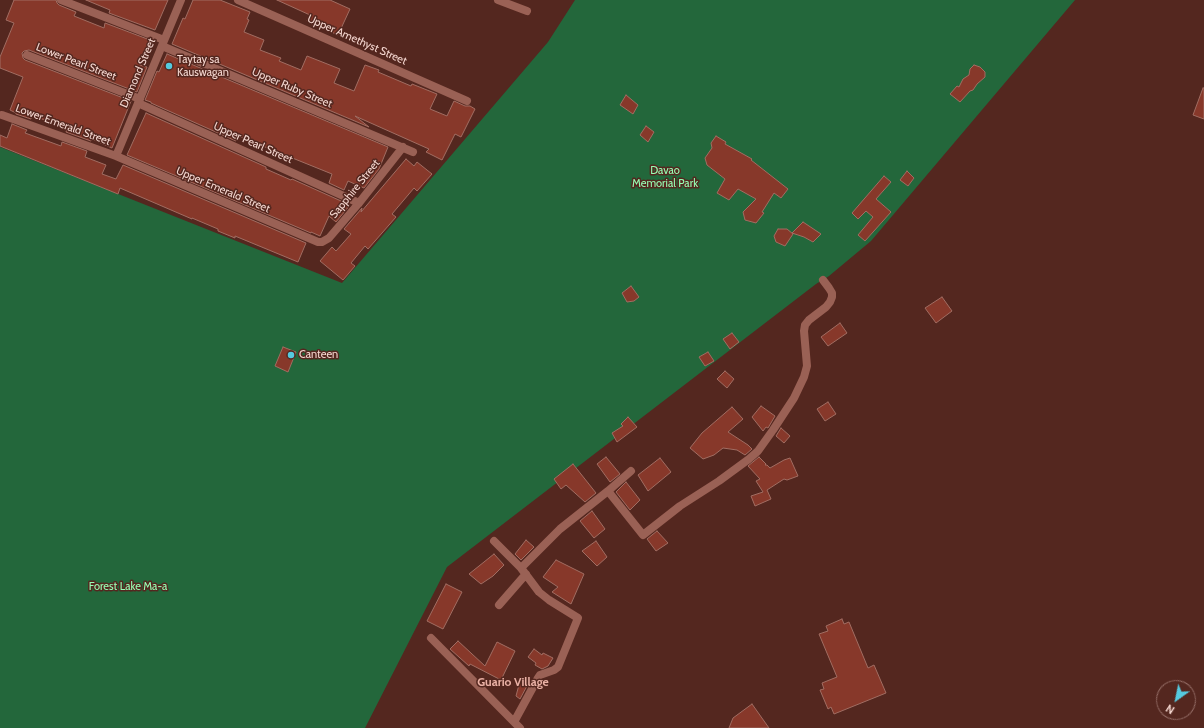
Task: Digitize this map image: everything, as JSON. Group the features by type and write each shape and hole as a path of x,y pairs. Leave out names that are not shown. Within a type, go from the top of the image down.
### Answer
{"street":[{"name":"Upper Ruby Street","path":"61,0 413,152"},
{"name":"Diamond Street","path":"116,156 181,0"},
{"name":"Upper Amethyst Street","path":"238,0 467,101"},
{"path":"498,0 527,11"},
{"name":"Lower Pearl Street","path":"27,55 139,101"},
{"name":"Upper Pearl Street","path":"139,101 359,203"},
{"name":"Lower Emerald Street","path":"2,115 116,156"},
{"name":"Sapphire Street","path":"322,242 329,238 359,203 403,147"},
{"name":"Upper Emerald Street","path":"116,156 313,241 322,242"},
{"path":"608,491 643,535 680,506 749,460 758,451 773,430 794,398 802,382 807,366 804,332 805,325 826,307 832,297 832,293 822,280"},
{"path":"499,605 523,571 560,529 631,471"},
{"path":"430,638 517,725 540,675 558,667 578,618 539,592 523,571 494,541"}],"green space":[{"name":"Davao Memorial Park","path":"575,0 1075,0 871,241 829,276 816,284 447,567 365,728 0,728 0,147 342,283 548,42"}],"building":[{"path":"14,0 56,0 59,5 76,12 74,16 104,28 105,23 150,40 140,65 147,67 137,92 29,50 22,53 25,60 131,101 112,148 92,139 91,141 66,132 67,129 32,115 31,119 16,114 10,110 23,77 0,68 0,57 14,23 6,20"},
{"path":"86,0 168,0 155,30 109,13 110,10"},
{"path":"193,0 220,0 250,12 247,19 249,20 244,32 264,40 260,50 281,58 279,61 301,70 307,56 340,69 334,83 354,91 365,65 379,70 378,72 411,86 412,84 437,94 430,109 447,116 454,101 475,109 461,137 455,134 442,160 426,152 429,149 355,116 369,127 172,44 183,18 185,19"},
{"path":"277,0 330,0 350,9 338,35 307,21 310,15"},
{"path":"167,54 388,147 379,169 364,188 348,181 344,190 329,183 332,174 238,136 236,141 145,100 157,71 159,72"},
{"path":"974,65 980,67 985,72 985,77 960,102 950,94 957,86 959,87 963,79 969,75 970,69"},
{"path":"1204,88 1204,119 1193,115"},
{"path":"626,95 638,105 633,114 620,105"},
{"path":"146,113 266,167 266,169 350,205 336,222 329,216 320,236 127,155"},
{"path":"12,124 27,130 25,133 61,146 62,142 87,151 85,157 106,165 102,174 116,179 123,165 306,243 298,262 235,236 235,238 218,231 218,229 120,188 118,194 0,146 0,135 7,138"},
{"path":"646,126 654,132 648,142 640,135"},
{"path":"716,136 726,142 725,144 752,159 751,160 788,189 781,198 774,193 762,212 764,213 756,223 745,220 743,212 756,199 738,189 729,200 717,193 725,179 707,165 705,158 712,148 711,143"},
{"path":"406,159 414,166 417,162 432,174 417,191 414,188 392,214 396,217 368,249 365,246 351,263 355,266 343,280 320,261 332,247 336,251 351,234 344,229 362,208 361,212"},
{"path":"907,171 914,178 908,186 900,180"},
{"path":"884,176 891,182 876,199 891,212 865,241 858,235 873,217 866,211 858,219 852,213"},
{"path":"803,222 821,234 813,242 792,233"},
{"path":"778,229 787,229 793,234 785,246 776,242 774,236"},
{"path":"631,286 639,297 634,301 627,302 622,293"},
{"path":"942,297 952,311 936,323 925,308"},
{"path":"840,323 847,333 828,346 821,337"},
{"path":"732,333 739,342 730,349 723,339"},
{"path":"283,347 296,352 288,372 275,366"},
{"path":"708,352 714,361 705,366 699,357"},
{"path":"725,371 734,379 727,388 717,379"},
{"path":"828,402 836,414 825,421 817,409"},
{"path":"761,406 775,416 768,428 766,427 763,431 752,417"},
{"path":"732,407 743,419 728,432 752,449 745,455 737,450 723,448 714,455 703,459 690,448 702,433"},
{"path":"628,417 637,427 617,442 612,433 623,426 621,424"},
{"path":"781,428 790,436 784,443 776,436"},
{"path":"606,457 620,474 610,482 597,464"},
{"path":"759,457 766,464 765,465 770,468 790,458 798,476 787,480 784,479 767,490 771,499 755,506 751,496 763,492 756,481 760,479 748,466"},
{"path":"660,458 671,472 648,491 638,475"},
{"path":"573,464 596,493 585,502 566,485 561,489 554,479"},
{"path":"626,482 640,500 630,510 616,492"},
{"path":"592,511 605,529 594,538 580,521"},
{"path":"657,531 668,543 656,551 647,539"},
{"path":"526,540 534,547 521,560 515,554"},
{"path":"596,541 607,557 597,566 582,551"},
{"path":"494,554 504,565 493,576 481,584 469,574"},
{"path":"556,560 584,574 571,604 552,592 558,587 543,577"},
{"path":"446,584 462,592 443,629 427,621"},
{"path":"842,619 844,624 849,622 868,668 874,665 886,693 834,714 831,707 828,709 820,690 824,689 822,683 837,677 819,634 828,631 826,626"},
{"path":"458,641 485,666 497,642 515,651 501,680 470,664 469,666 450,649"},
{"path":"534,649 542,655 543,653 553,658 548,666 542,669 535,665 536,663 528,657"},
{"path":"520,681 528,684 520,699 516,696"},
{"path":"752,704 769,728 729,728 733,718"}],"place":[{"name":"Taytay sa Kauswagan","path":"169,66"},
{"name":"Canteen","path":"291,355"}],"district":[{"name":"Guario Village","path":"513,682"}],"park label":[{"name":"Forest Lake Ma-a","path":"128,587"}]}
